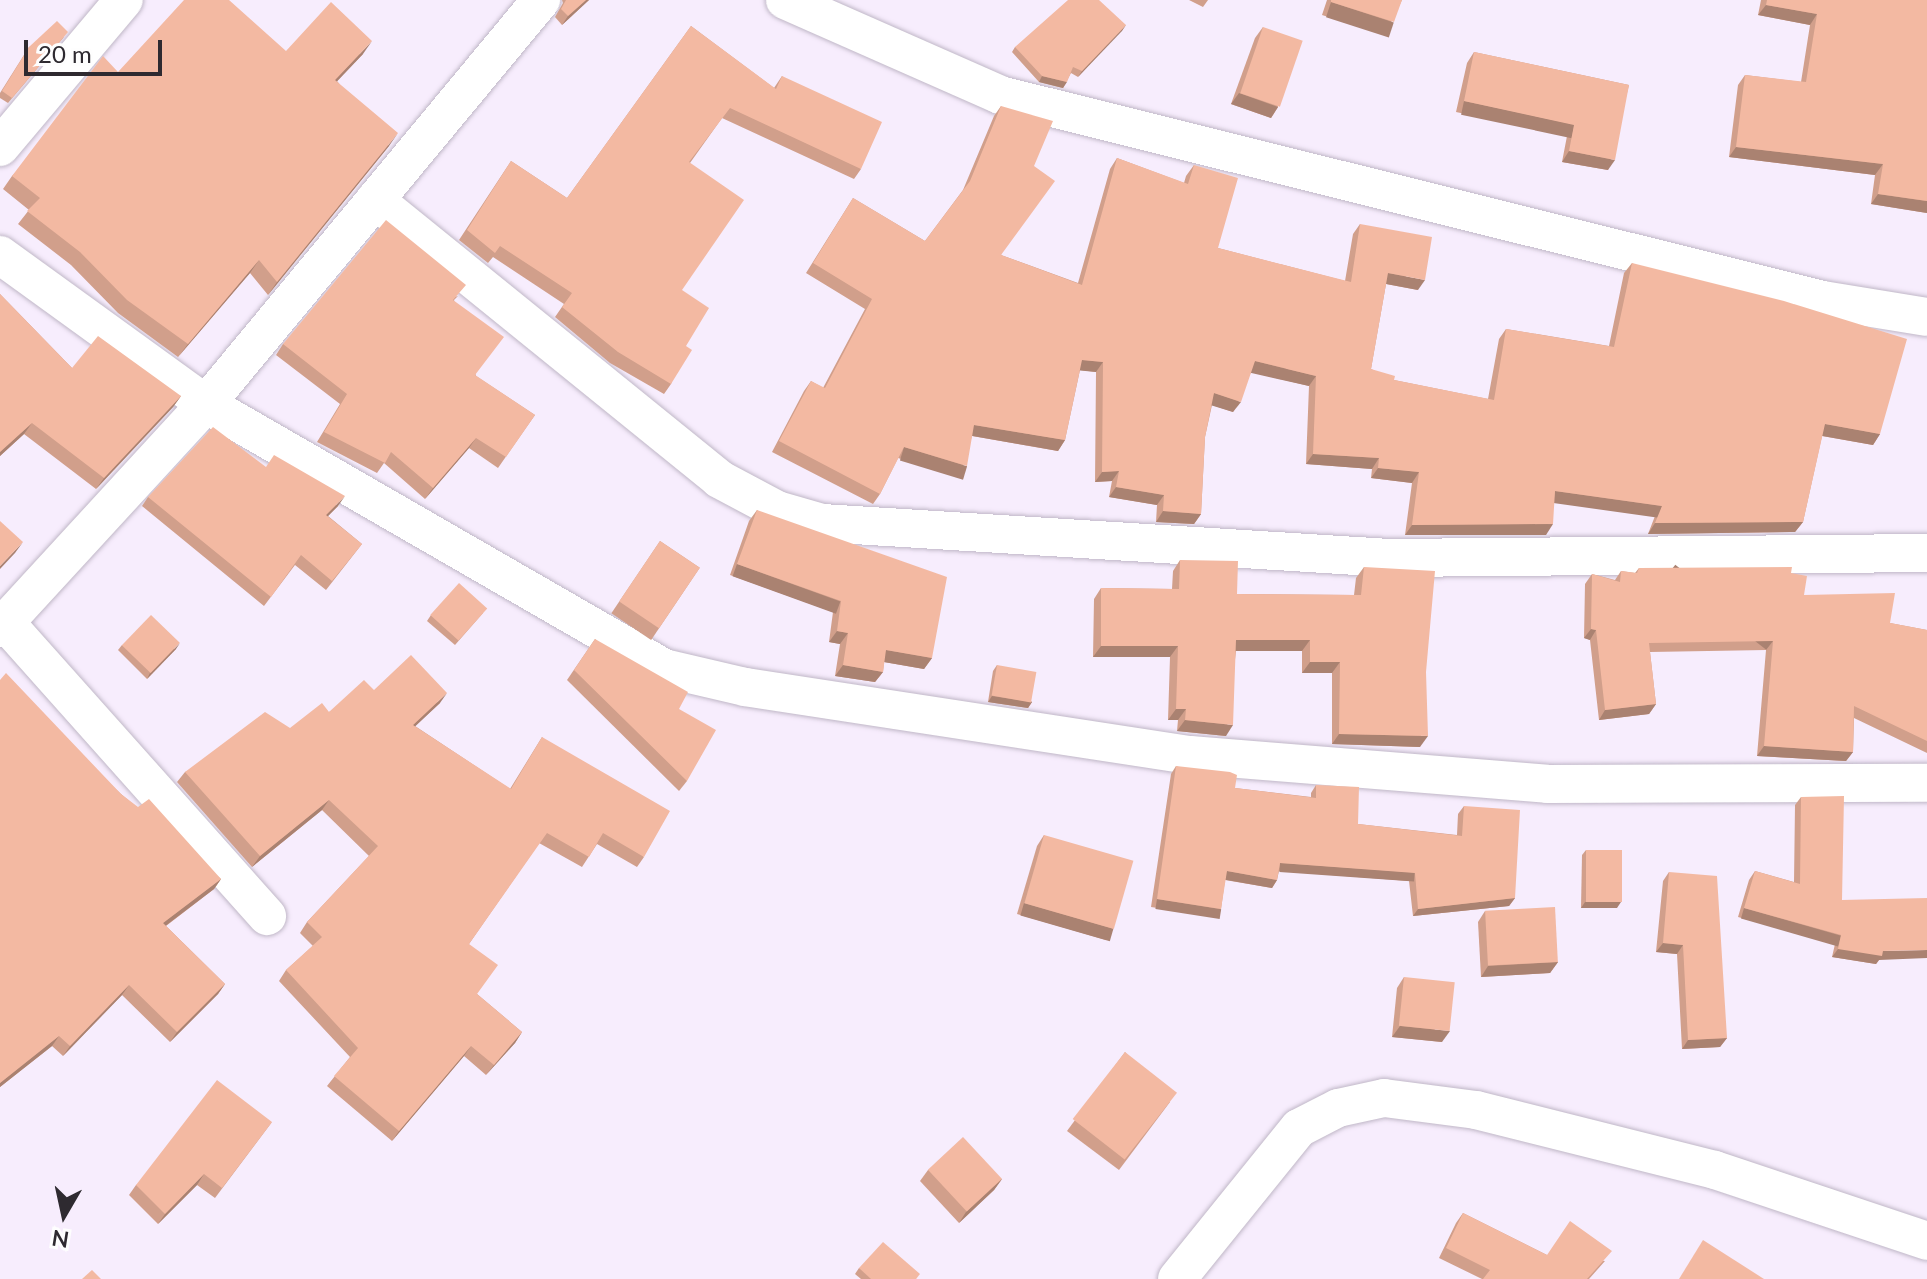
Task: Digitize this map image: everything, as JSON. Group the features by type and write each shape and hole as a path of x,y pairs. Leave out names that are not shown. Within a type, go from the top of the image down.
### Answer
{"street":[{"path":"0,147 124,0"},
{"path":"267,916 3,625 206,404 541,0"},
{"path":"785,0 1000,95 1823,300 1927,317"},
{"path":"375,200 719,479 777,510 822,523 1389,558 1927,553"},
{"path":"0,255 206,404 664,668 745,687 1236,759 1547,784 1927,783"},
{"path":"1177,1279 1299,1128 1338,1108 1384,1098 1476,1110 1715,1170 1927,1241"}],"building":[{"path":"184,0 229,0 286,51 331,2 372,41 335,80 398,133 277,282 259,260 188,344 127,300 80,252 27,211 40,198 12,176 103,56 118,72"},
{"path":"566,0 586,0 568,16 561,9"},
{"path":"1068,0 1099,0 1126,25 1082,71 1073,67 1067,82 1042,76 1015,47"},
{"path":"1331,0 1402,0 1394,22"},
{"path":"1767,0 1927,0 1927,201 1878,194 1883,164 1736,147 1745,75 1806,82 1817,14 1766,5"},
{"path":"57,21 68,32 12,98 2,91 29,47"},
{"path":"691,26 776,89 782,76 882,122 861,169 730,108 689,162 744,200 682,290 709,308 686,346 692,350 671,384 618,352 562,307 572,293 500,246 495,253 467,230 511,161 567,198"},
{"path":"1263,27 1303,41 1280,107 1240,93"},
{"path":"1474,52 1629,85 1615,160 1569,151 1574,125 1464,101"},
{"path":"1001,106 1053,121 1034,166 1055,181 1001,255 1082,285 1117,158 1188,184 1194,165 1238,178 1218,248 1351,282 1360,224 1432,237 1425,280 1388,273 1371,369 1395,376 1394,380 1494,400 1506,329 1614,347 1632,263 1784,301 1907,339 1880,434 1825,424 1803,522 1655,523 1662,506 1555,491 1553,524 1412,525 1419,472 1378,468 1379,458 1313,454 1316,376 1255,361 1241,402 1214,393 1205,437 1201,514 1163,511 1164,495 1116,487 1119,471 1102,472 1103,362 1082,360 1065,440 974,425 967,466 904,447 880,494 779,441 811,381 825,388 872,299 813,263 853,198 925,241 970,181"},
{"path":"386,220 466,285 453,300 504,337 475,375 535,415 506,457 476,438 433,488 391,452 385,463 324,432 347,394 283,344"},
{"path":"0,294 72,368 98,336 181,396 104,478 32,423 0,452"},
{"path":"213,427 266,467 274,455 345,496 326,515 362,544 332,581 301,555 271,597 148,497"},
{"path":"757,510 947,577 932,658 886,650 883,672 843,665 848,633 837,631 841,601 737,564"},
{"path":"0,521 23,542 0,566"},
{"path":"660,541 700,568 659,628 619,602"},
{"path":"1180,560 1238,561 1237,594 1361,595 1364,567 1435,571 1426,672 1428,736 1339,734 1340,662 1310,662 1310,640 1236,640 1233,725 1185,720 1186,709 1176,709 1178,646 1101,646 1101,588 1179,589"},
{"path":"1792,567 1791,573 1807,576 1804,595 1895,593 1890,623 1927,630 1927,741 1854,706 1853,752 1764,746 1773,641 1649,643 1656,704 1605,710 1596,630 1591,629 1592,574 1620,582 1621,571 1637,573 1639,568"},
{"path":"459,583 487,608 458,640 430,615"},
{"path":"151,615 180,643 151,673 122,645"},
{"path":"595,639 688,692 679,709 716,730 687,781 574,670"},
{"path":"411,655 447,693 413,725 511,789 542,737 670,811 644,857 603,833 589,857 547,833 469,944 498,965 477,994 522,1032 494,1065 471,1046 399,1131 334,1076 358,1048 286,970 322,937 307,922 378,846 329,800 260,856 185,772 265,712 290,728 322,703 329,712 364,680 374,690"},
{"path":"997,665 1036,672 1031,702 992,696"},
{"path":"6,673 121,794 138,807 149,799 221,879 163,923 225,984 177,1032 129,985 70,1046 59,1036 0,1083 0,680"},
{"path":"1176,766 1230,772 1237,775 1235,788 1316,798 1316,785 1359,787 1358,824 1462,836 1464,806 1520,810 1515,898 1418,909 1415,873 1280,863 1277,880 1227,871 1221,909 1157,899"},
{"path":"1844,796 1842,900 1927,898 1927,950 1883,951 1882,956 1838,949 1841,935 1744,908 1755,871 1800,884 1801,797"},
{"path":"1044,835 1133,861 1114,929 1024,903"},
{"path":"1586,850 1622,850 1622,902 1586,902"},
{"path":"1669,872 1717,876 1727,1038 1688,1040 1683,945 1663,943"},
{"path":"1555,907 1558,962 1488,966 1485,911"},
{"path":"1404,977 1455,982 1450,1031 1399,1026"},
{"path":"1125,1052 1177,1093 1125,1160 1073,1119"},
{"path":"217,1080 272,1122 222,1188 204,1174 165,1214 136,1185"},
{"path":"963,1137 1002,1179 967,1211 928,1170"},
{"path":"1463,1213 1547,1255 1570,1221 1612,1251 1587,1279 1483,1279 1490,1270 1446,1248"},
{"path":"1703,1240 1764,1279 1679,1279"},
{"path":"883,1242 920,1274 916,1279 871,1279 859,1268"},
{"path":"92,1270 101,1279 82,1279"}]}
